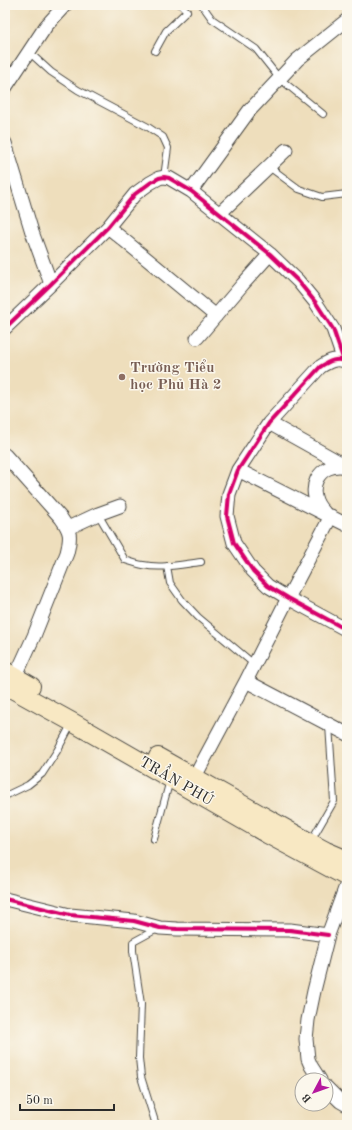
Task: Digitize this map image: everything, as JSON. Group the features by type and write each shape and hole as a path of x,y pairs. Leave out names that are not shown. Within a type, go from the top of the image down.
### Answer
{"main road":[{"name":"TRẦN PHÚ","path":"9,681 72,722 170,778 191,783 273,838 347,877"},
{"name":"TRẦN PHÚ","path":"9,681 191,783 326,851 347,860"}],"street":[{"path":"5,88 46,26 65,5"},
{"path":"192,191 249,111 297,60 347,20"},
{"path":"5,143 32,232 51,284"},
{"path":"220,213 286,150"},
{"path":"5,328 108,227 135,194 159,178 169,178 192,191 270,254 298,281 316,303 333,329 345,361 330,360 320,367 270,423 238,470 229,494 227,516 234,543 253,571 268,586 347,630"},
{"path":"108,227 216,316"},
{"path":"197,338 270,254"},
{"path":"270,423 347,467"},
{"path":"5,455 61,518 68,528 70,538 67,553 34,636 9,681"},
{"path":"347,467 337,466 329,468 321,473 316,480 314,489 314,497 324,512 347,525"},
{"path":"238,470 332,516 340,518 347,516"},
{"path":"68,528 98,514 120,506"},
{"path":"191,783 332,516"},
{"path":"246,681 347,734"},
{"path":"315,1072 308,1059 306,1039 308,1020 328,935 347,883"},
{"path":"5,899 70,916 134,920 160,928 290,930 328,935"},
{"path":"334,1095 347,1105"}],"lane":[{"path":"154,51 166,31 187,10 181,5"},
{"path":"202,5 212,19 256,49 279,78 323,114"},
{"path":"29,52 51,72 78,90 148,127 163,137 168,148 164,177"},
{"path":"268,166 299,189 322,197 347,194"},
{"path":"98,514 125,560 144,566 167,566 201,562"},
{"path":"167,566 170,583 182,600 198,617 255,664"},
{"path":"5,796 28,785 42,774 57,751 72,722"},
{"path":"311,843 334,801 329,725"},
{"path":"154,839 170,778"},
{"path":"156,1125 141,1077 139,1058 141,1004 133,942 160,928"}],"cycle path":[{"path":"5,328 108,227 135,194 150,183 164,177 169,178 191,191 270,254 298,281 316,303 333,329 344,361"},
{"path":"347,362 333,360 320,367 269,423 238,470 229,494 227,516 234,543 253,571 268,586 347,630"},
{"path":"5,899 70,915 134,921 160,928 290,930 328,935"}],"place":[{"name":"Trường Tiểu học Phủ Hà 2","path":"122,377"}]}
